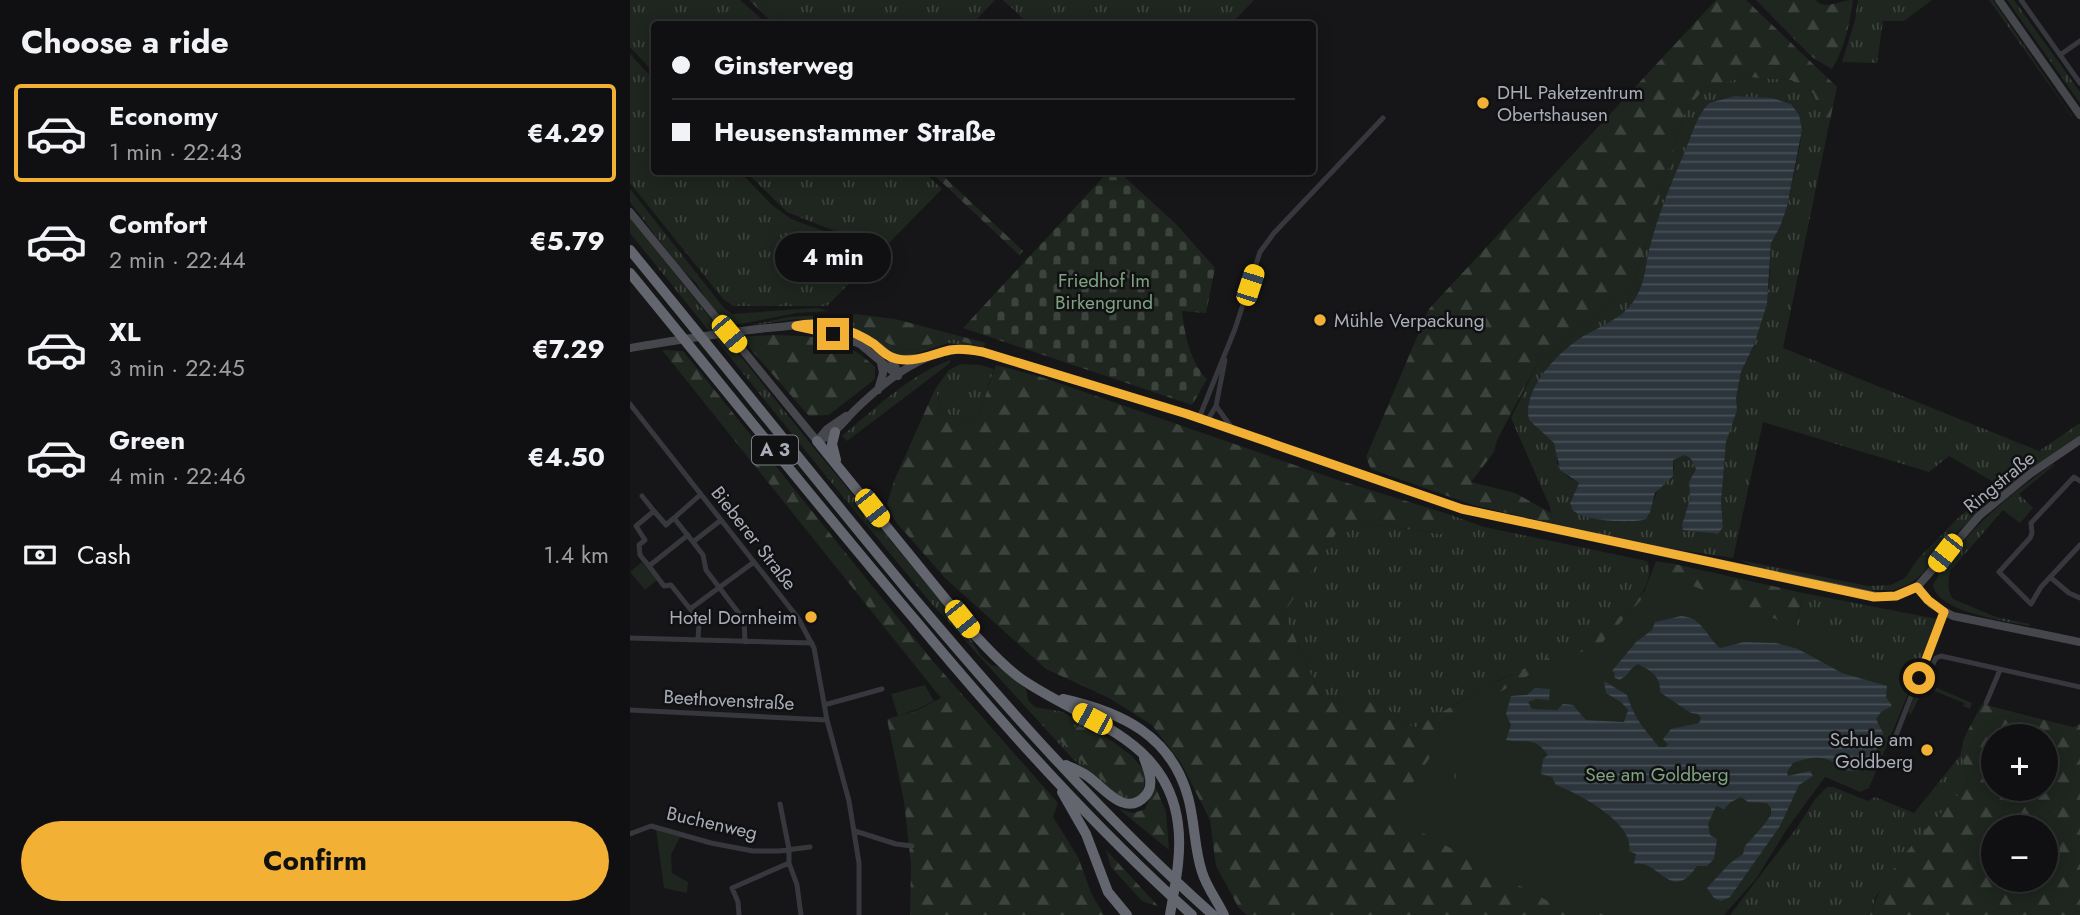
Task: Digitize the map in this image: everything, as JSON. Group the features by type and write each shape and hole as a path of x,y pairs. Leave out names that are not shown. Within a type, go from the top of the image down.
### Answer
{"highway":[{"name":"A 3","path":"630,250 951,642 1058,761 1167,873 1213,915"},
{"name":"A 3","path":"630,272 945,656 1051,775 1192,915"},
{"path":"831,430 839,466"},
{"path":"817,441 988,649 1018,677 1126,738 1142,752 1165,782 1178,822 1177,866 1170,915"},
{"path":"1047,695 1094,706 1123,718 1142,730 1165,752 1185,787 1202,871 1224,915"},
{"path":"1058,761 1087,775 1119,802 1133,804 1143,798 1150,787 1149,772 1142,752"},
{"path":"1051,775 1086,834 1108,892 1127,915"}],"main road":[{"path":"1999,0 2080,115"},
{"path":"630,212 817,441 878,390 923,358"},
{"path":"630,348 740,331 796,326 850,339 881,355 897,369 898,376"},
{"path":"881,355 901,359 923,358 956,349 983,352 1234,430 1325,464 1462,509 1874,597 1896,596 1917,587 1944,612 1970,621 2080,642"},
{"path":"878,390 883,369 881,355"},
{"path":"806,426 831,430"},
{"name":"Ringstraße","path":"1917,587 1979,516 2030,474 2080,440"}],"street":[{"path":"2021,0 2080,83"},
{"path":"2060,55 2080,41"},
{"path":"1203,420 1260,253 1274,233 1383,118"},
{"path":"1203,420 1216,405 1225,356"},
{"name":"Bieberer Straße","path":"630,404 798,618 812,643 827,720 855,831 859,863 859,915"},
{"path":"1216,405 1222,417 1234,430"},
{"path":"2080,481 2074,477 2031,523 2030,538 1999,572 2031,604 2037,592 2080,545"},
{"path":"642,496 666,525 700,495"},
{"path":"654,511 633,524 645,540 639,545 640,555 664,586 671,585 690,609 699,623 698,640"},
{"path":"674,518 703,555 706,570 719,589 744,620 745,642"},
{"path":"693,542 721,520"},
{"path":"649,566 688,535"},
{"path":"690,609 754,562"},
{"path":"2050,577 2080,598"},
{"path":"1893,743 1944,612"},
{"path":"630,638 812,643"},
{"path":"1930,670 1936,658 1941,656 2080,687"},
{"path":"1986,703 2000,670"},
{"path":"824,705 882,689"},
{"name":"Beethovenstraße","path":"630,710 827,720"},
{"name":"Buchenweg","path":"780,804 789,849 789,863 797,885 801,915"},
{"name":"Buchenweg","path":"630,834 651,825 706,842 741,849 773,852 810,847"},
{"path":"855,831 896,844 912,846"},
{"path":"739,915 738,902 732,888 789,863"}],"green space":[{"path":"630,0 740,0 764,21 651,21 651,70 630,47"},
{"path":"749,0 763,0 786,21 771,21"},
{"path":"763,0 995,0 975,21 786,21"},
{"path":"1003,0 1254,0 1234,21 1026,21"},
{"path":"1716,0 1746,0 1837,87 1828,130 1813,93 1791,80 1745,77 1706,87 1686,109 1633,286 1540,359 1497,440 1494,452 1471,482 1515,493 1551,513 1553,524 1473,505 1371,469 1366,457 1429,309"},
{"path":"1756,0 1815,0 1828,5 1853,0 1846,36 1832,69 1812,57"},
{"path":"1858,0 1932,0 1904,21 1883,21 1877,63 1842,62"},
{"path":"1989,0 1993,0 2080,128"},
{"path":"2007,0 2014,0 2080,92 2080,103"},
{"path":"630,54 651,77 651,175 743,175 772,205 791,219 851,241 852,238 787,212 749,175 927,175 942,189 827,306 733,306 723,299 630,183"},
{"path":"1745,77 1791,80 1813,93 1828,130 1783,348 2039,451 2080,423 2080,435 1999,494 1951,538 1922,574 1911,583 1895,590 1867,590 1755,567 1740,560 1868,586 1891,585 1905,578 1918,559 1956,520 1997,484 1949,456 1929,472 1763,422 1733,558 1653,546 1553,524 1550,507 1511,418 1540,359 1633,286 1686,109 1706,87","holes":["1735,96 1772,98 1791,104 1802,130 1787,207 1771,243 1769,287 1754,346 1741,372 1726,442 1721,503 1723,527 1713,534 1699,530 1686,531 1682,525 1690,499 1689,482 1696,469 1691,459 1685,455 1673,460 1674,469 1668,480 1659,487 1654,500 1630,522 1595,519 1579,513 1570,502 1579,483 1568,477 1557,464 1554,443 1529,420 1528,409 1535,386 1567,348 1628,309 1638,294 1665,200 1704,109 1709,103"]},
{"path":"934,175 942,175 1023,251 1019,255"},
{"name":"Friedhof Im Birkengrund","path":"1105,175 1122,175 1176,224 1215,268 1206,313 1182,311 1189,348 1201,373 1207,379 1192,405 963,328"},
{"path":"630,189 724,308 732,314 816,308 828,311 796,313 729,325 707,301 697,284 678,265 630,202"},
{"path":"630,218 814,448 967,633 981,656 991,665 1001,668 1026,689 1028,700 1035,707 1063,712 1132,756 1146,773 1143,793 1132,800 1113,794 1072,758 931,603 630,233"},
{"path":"855,314 895,319 986,343 983,347 952,339 907,350 894,347 855,323 823,317"},
{"path":"823,315 855,323 894,347 907,350 952,339 983,347 948,343 906,357 898,357 833,323 797,319 747,326 789,317"},
{"path":"740,337 816,337 840,344 875,367 875,379 829,415 809,416"},
{"path":"662,350 683,351 931,659 1058,803 1053,817 1078,857 1092,895 1104,915 910,915 911,865 904,801 887,719 916,711 941,698"},
{"path":"950,360 950,363 847,441 842,436 907,383"},
{"path":"961,364 994,369 977,420 944,414 935,389 949,370"},
{"path":"996,365 1041,377 1338,480 1448,514 1442,534 1378,525 1337,532 1284,613 1320,695 1346,702 1377,702 1414,728 1489,685 1597,635 1628,610 1643,592 1648,594 1659,564 1670,563 1803,593 1794,638 1651,915 1247,915 1239,908 1216,866 1210,820 1181,763 1152,725 1109,698 1046,669 945,578 896,522 887,504 894,481 935,389 944,414 977,420"},
{"path":"2053,464 2019,494 2033,508 2020,523 2003,510 1949,574 1949,589 1953,599 1996,617 2030,624 2029,626 1974,614 1946,602 1937,594 1933,585 1957,549 2002,503"},
{"path":"1448,514 1484,527 1647,561 1647,582 1634,604 1596,636 1489,685 1414,728 1377,702 1346,702 1320,695 1284,613 1336,532 1378,525 1441,534"},
{"name":"See am Goldberg","path":"1656,561 1668,563 1658,569 1658,572 1916,675 1869,788 1860,792 1825,777 1787,829 1756,879 1724,915 1607,915 1548,901 1391,816 1456,718 1551,662 1599,646 1641,600"},
{"path":"642,562 657,580 645,590 630,572"},
{"path":"1803,593 1937,619 1914,677 1794,638"},
{"path":"1921,681 1972,703 1970,709 1963,706 1964,703 1932,690 1932,687 1926,684 1911,714 1908,712"},
{"path":"925,685 934,701 898,716 891,694"},
{"path":"1982,704 2073,727 2080,724 2080,915 1870,915 1877,897 1899,862 1968,784 1960,756 1964,738"},
{"path":"1080,726 1115,748 1144,775 1137,793 1130,796 1118,794 1059,740 1063,730"},
{"path":"1960,756 1968,784 1876,896 1870,915 1730,915 1816,798 1827,787 1868,801 1875,797 1914,813"},
{"path":"1155,786 1166,812 1169,850 1119,809 1134,813 1145,809"},
{"path":"656,830 680,837 671,855 672,873 688,882 687,893 664,888"},
{"path":"1106,850 1159,907 1142,901 1111,867"}],"shaded area":[{"path":"1735,96 1772,98 1791,104 1799,115 1802,130 1787,207 1771,243 1767,304 1754,345 1741,372 1736,398 1737,410 1726,442 1721,503 1723,527 1718,534 1683,530 1690,499 1689,482 1696,469 1691,459 1685,455 1673,460 1673,476 1655,493 1646,519 1610,521 1589,518 1573,510 1570,503 1579,483 1560,470 1554,443 1529,420 1530,398 1535,386 1558,356 1576,341 1628,309 1633,302 1643,281 1650,246 1669,189 1697,122 1709,103"},
{"name":"See am Goldberg","path":"1681,616 1699,623 1720,648 1744,642 1776,643 1798,649 1842,673 1887,686 1886,697 1892,706 1881,712 1876,719 1883,733 1881,739 1873,754 1857,771 1845,770 1821,758 1793,763 1787,772 1788,776 1810,771 1813,776 1799,785 1780,826 1730,897 1721,901 1714,898 1707,888 1729,864 1743,854 1745,846 1771,815 1771,808 1767,803 1748,802 1741,797 1724,809 1716,806 1708,824 1710,835 1717,839 1714,859 1707,866 1697,866 1688,877 1672,881 1651,867 1634,864 1636,854 1629,851 1629,841 1615,820 1591,802 1556,785 1552,777 1541,774 1543,759 1548,755 1543,749 1534,743 1506,740 1511,725 1506,714 1511,696 1527,695 1535,688 1550,689 1549,700 1536,699 1528,702 1532,709 1557,710 1563,704 1573,705 1586,720 1624,722 1628,710 1606,693 1604,681 1627,695 1644,728 1659,747 1666,747 1668,744 1663,739 1671,729 1699,723 1701,718 1660,692 1657,678 1638,664 1619,680 1614,677 1615,673 1612,671 1636,642 1652,630 1655,622"}],"place":[{"name":"DHL Paketzentrum Obertshausen","path":"1483,103"},
{"name":"Mühle Verpackung","path":"1320,320"},
{"name":"Hotel Dornheim","path":"811,617"},
{"name":"Schule am Goldberg","path":"1927,750"}],"route":[{"path":"833,334 796,326 818,324 852,332 887,355 901,359 923,358 956,349 983,352 1187,414 1325,464 1481,514 1874,597 1896,596 1917,587 1944,612 1919,678"}]}
